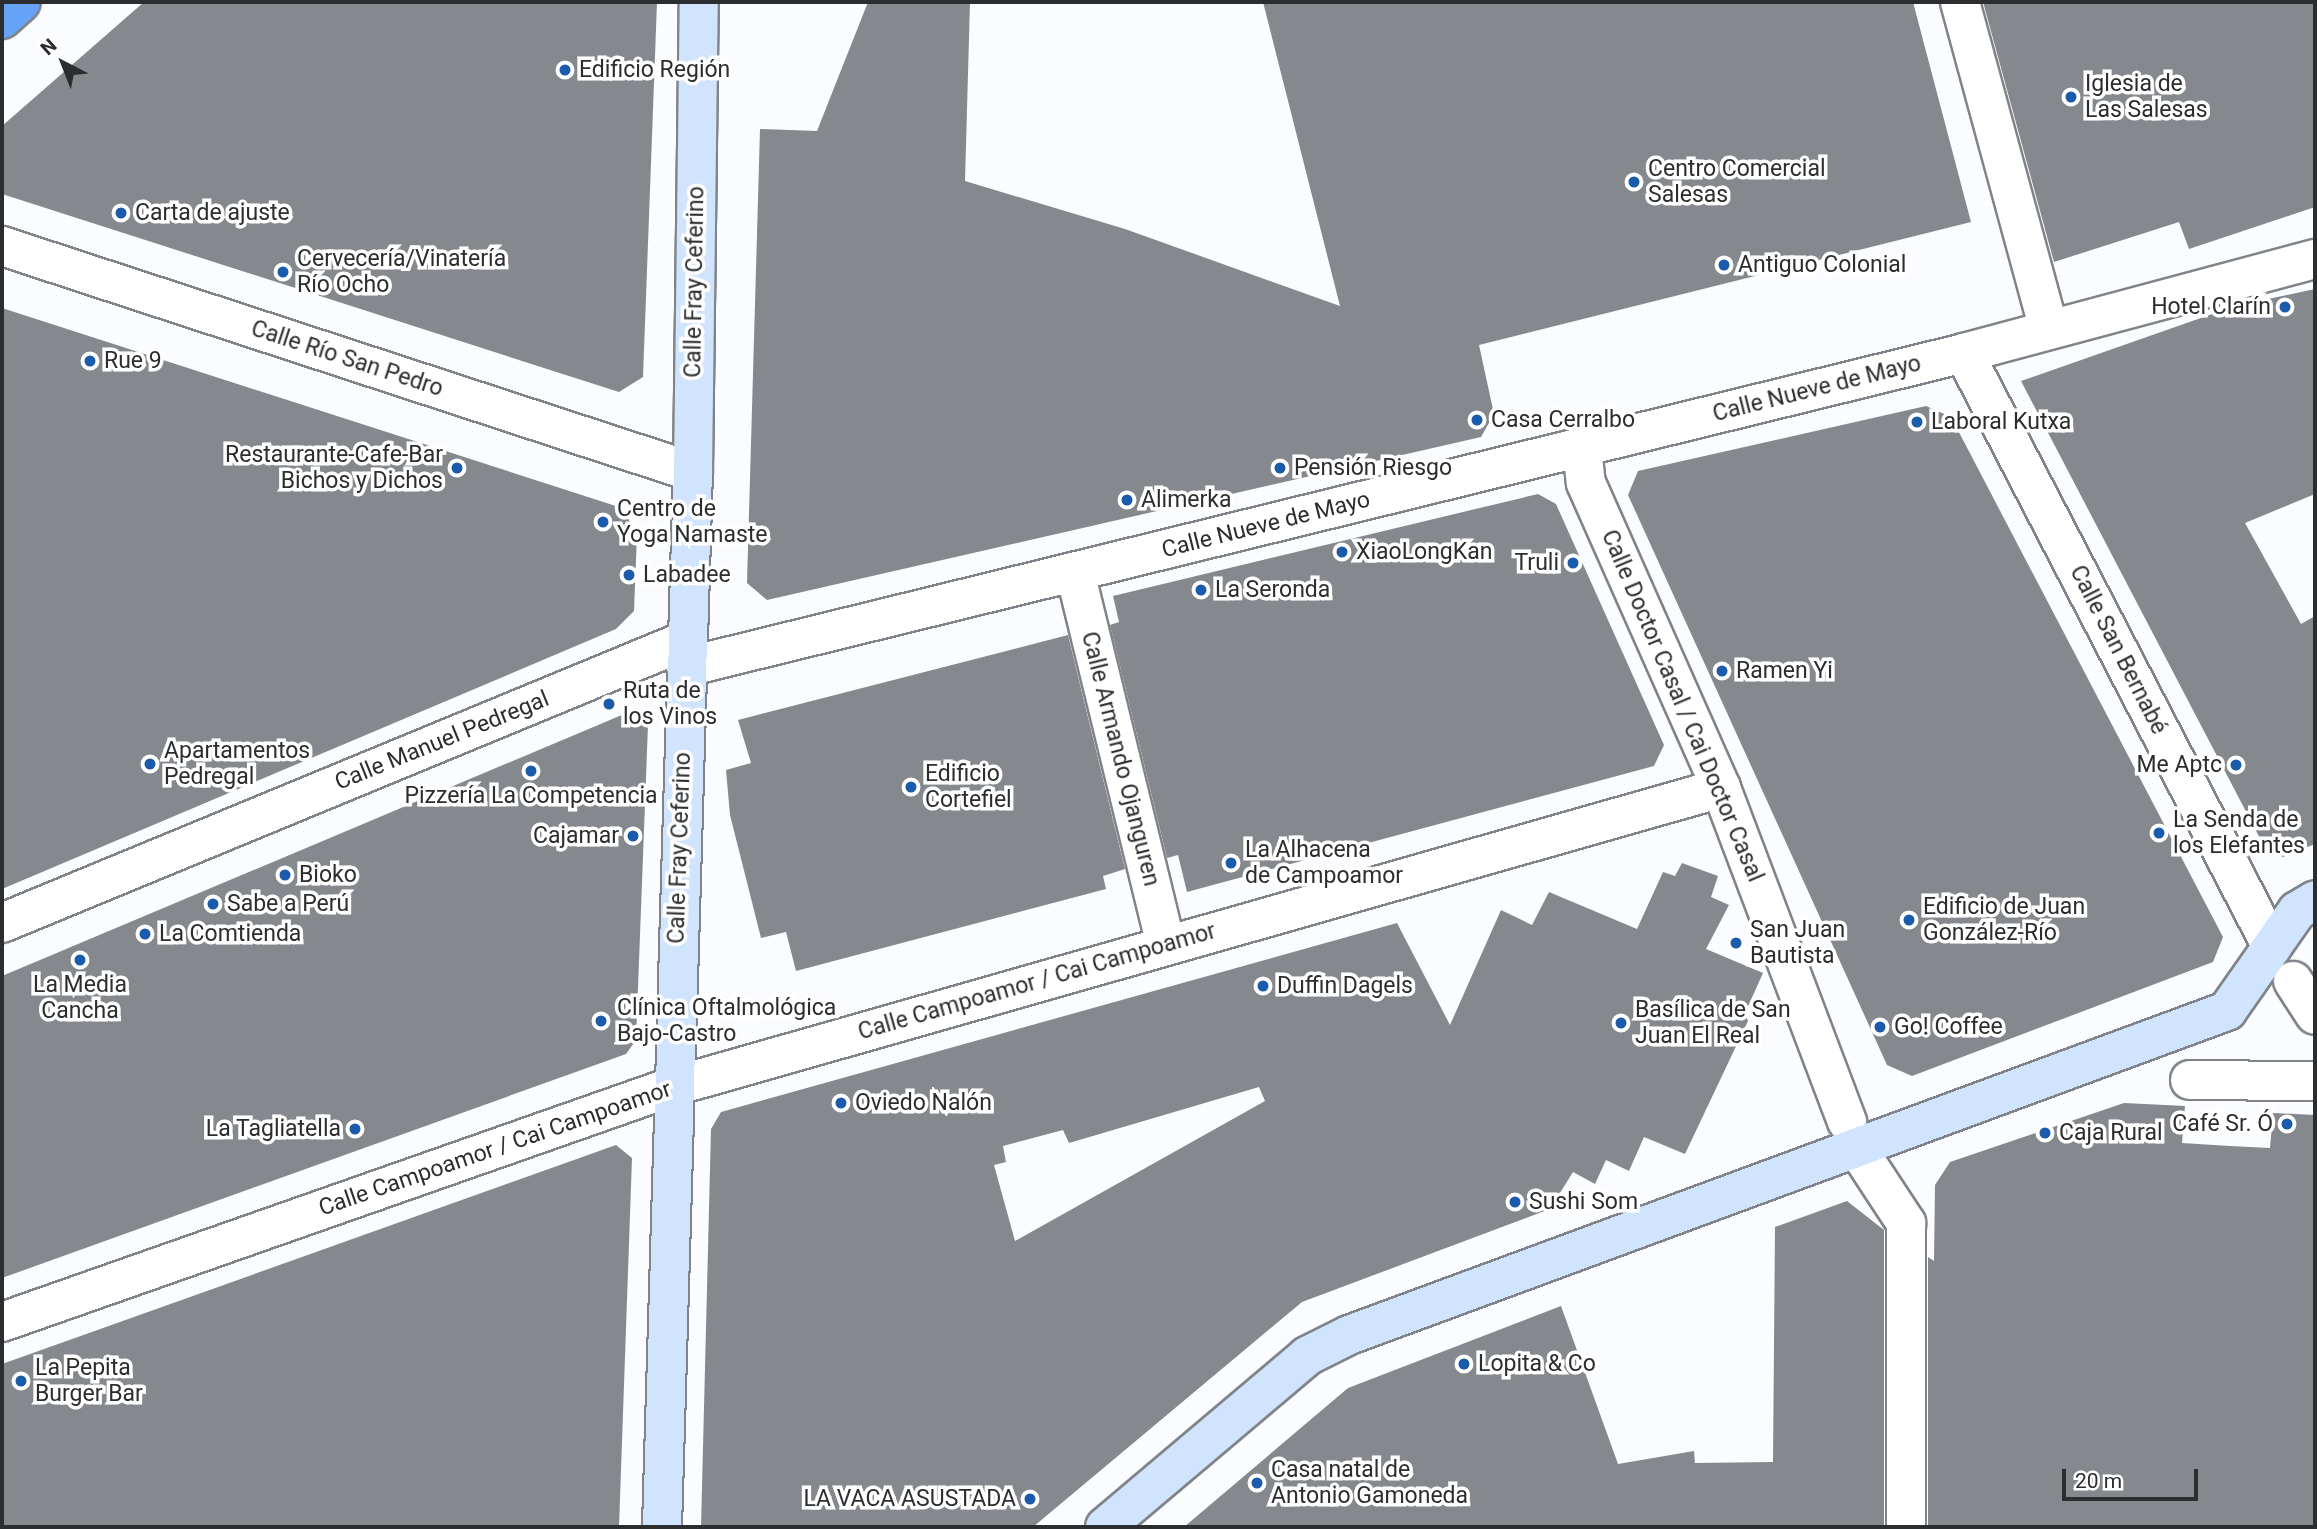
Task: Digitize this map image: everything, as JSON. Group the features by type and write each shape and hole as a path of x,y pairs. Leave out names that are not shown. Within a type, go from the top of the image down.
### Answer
{"highway":[{"path":"2,19 21,2"}],"street":[{"name":"Calle Fray Ceferino","path":"662,1527 671,1087 693,472 699,2"},
{"path":"1960,2 2058,326"},
{"name":"Calle Río San Pedro","path":"2,246 693,472"},
{"name":"Calle Nueve de Mayo","path":"687,654 1074,572 1964,353 2315,259"},
{"name":"Calle San Bernabé","path":"1964,353 2274,968 2315,1016"},
{"name":"Calle Doctor Casal / Cai Doctor Casal","path":"1583,447 1586,483 1721,788 1847,1122"},
{"name":"Calle Armando Ojanguren","path":"1074,572 1166,945"},
{"name":"Calle Manuel Pedregal","path":"2,923 687,654"},
{"name":"Calle Campoamor / Cai Campoamor","path":"2,1322 671,1087 1721,788"},
{"path":"1105,1527 1307,1356 1349,1335 2227,1011 2274,968 2297,911 2315,900"},
{"path":"2190,1080 2315,1081"},
{"path":"1864,1159 1906,1223 1906,1527"}],"building":[{"path":"144,2 657,2 643,377 619,392 2,194 2,126"},
{"path":"868,2 970,2 965,181 1125,229 1340,306 1263,2 1913,2 1971,222 1479,345 1494,414 1481,437 767,600 747,583 760,129 817,131"},
{"path":"1983,2 2315,2 2315,207 2189,249 2179,222 2054,262"},
{"path":"2315,289 2315,494 2245,523 2301,624 2315,616 2315,844 2283,857 2264,846 2021,381 2235,306"},
{"path":"2,308 622,508 637,534 634,611 616,629 2,889"},
{"path":"1926,406 1951,417 2223,937 2213,962 1912,1076 1887,1065 1628,495 1638,471"},
{"path":"1538,494 1556,504 1664,745 1654,766 1187,892 1178,855 1167,858 1110,625 1119,622 1113,596"},
{"name":"Edificio Cortefiel","path":"1068,635 1125,869 1103,876 1106,889 796,971 786,932 761,938 730,815 726,770 751,763 738,720"},
{"path":"629,712 648,725 636,1040 626,1054 2,1278 2,976"},
{"path":"1682,863 1718,876 1711,897 1729,905 1706,949 1763,973 1745,1013 1748,1021 1685,1154 1644,1137 1629,1171 1606,1160 1595,1184 1573,1172 1550,1209 1302,1302 1033,1527 701,1527 711,1129 721,1112 1397,923 1450,1025 1501,910 1532,925 1549,892 1637,929 1663,872 1675,876","holes":["1259,1087 1265,1101 1015,1241 994,1165 1006,1162 1003,1146 1063,1130 1069,1143"]},
{"path":"2124,1103 2185,1106 2182,1143 2270,1148 2273,1113 2315,1115 2315,1527 1928,1527 1928,1257 1934,1261 1935,1185 1950,1162"},
{"path":"616,1145 632,1158 619,1527 4,1527 2,1364"},
{"path":"1847,1201 1884,1230 1884,1527 1184,1527 1348,1388 1561,1306 1618,1464 1694,1451 1695,1463 1773,1462 1775,1227"}],"place":[{"name":"Edificio Región","path":"565,70"},
{"name":"Iglesia de Las Salesas","path":"2071,97"},
{"name":"Centro Comercial Salesas","path":"1634,182"},
{"name":"Carta de ajuste","path":"121,213"},
{"name":"Antiguo Colonial","path":"1724,265"},
{"name":"Cervecería/Vinatería Río Ocho","path":"283,272"},
{"name":"Hotel Clarín","path":"2285,307"},
{"name":"Rue 9","path":"90,361"},
{"name":"Casa Cerralbo","path":"1477,420"},
{"name":"Laboral Kutxa","path":"1917,422"},
{"name":"Restaurante-Cafe-Bar Bichos y Dichos","path":"457,468"},
{"name":"Pensión Riesgo","path":"1280,468"},
{"name":"Alimerka","path":"1127,500"},
{"name":"Centro de Yoga Namaste","path":"603,522"},
{"name":"XiaoLongKan","path":"1342,552"},
{"name":"Truli","path":"1573,563"},
{"name":"Labadee","path":"629,575"},
{"name":"La Seronda","path":"1201,590"},
{"name":"Ramen Yi","path":"1722,671"},
{"name":"Ruta de los Vinos","path":"609,704"},
{"name":"Apartamentos Pedregal","path":"150,764"},
{"name":"Me Aptc","path":"2236,765"},
{"name":"Pizzería La Competencia","path":"531,771"},
{"name":"Edificio Cortefiel","path":"911,787"},
{"name":"La Senda de los Elefantes","path":"2159,833"},
{"name":"Cajamar","path":"633,836"},
{"name":"La Alhacena de Campoamor","path":"1231,863"},
{"name":"Bioko","path":"285,875"},
{"name":"Sabe a Perú","path":"213,904"},
{"name":"Edificio de Juan González-Río","path":"1909,920"},
{"name":"La Comtienda","path":"145,934"},
{"name":"San Juan Bautista","path":"1736,943"},
{"name":"La Media Cancha","path":"80,960"},
{"name":"Duffin Dagels","path":"1263,986"},
{"name":"Clínica Oftalmológica Bajo-Castro","path":"601,1021"},
{"name":"Basílica de San Juan El Real","path":"1621,1023"},
{"name":"Go! Coffee","path":"1880,1027"},
{"name":"Oviedo Nalón","path":"841,1103"},
{"name":"Café Sr. Ó","path":"2287,1124"},
{"name":"La Tagliatella","path":"355,1129"},
{"name":"Caja Rural","path":"2045,1133"},
{"name":"Sushi Som","path":"1515,1202"},
{"name":"Lopita & Co","path":"1464,1364"},
{"name":"La Pepita Burger Bar","path":"21,1381"},
{"name":"Casa natal de Antonio Gamoneda","path":"1257,1483"},
{"name":"LA VACA ASUSTADA","path":"1030,1499"}]}
